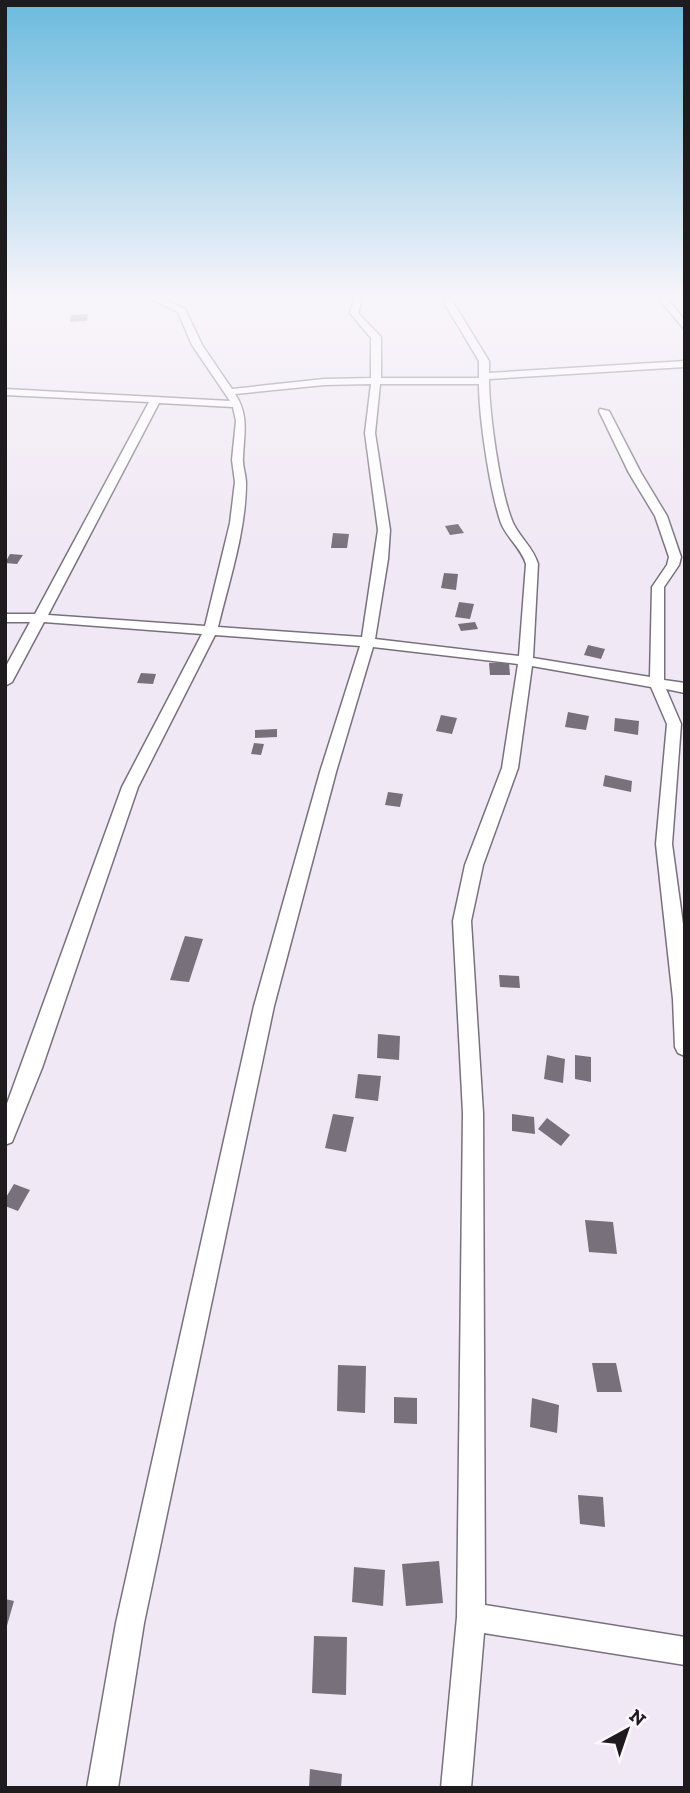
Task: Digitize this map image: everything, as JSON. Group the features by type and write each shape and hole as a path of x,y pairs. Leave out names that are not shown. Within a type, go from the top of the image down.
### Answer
{"street":[{"path":"5,1135 32,1068 130,787 211,630 236,523 241,482 237,460 241,421 233,398 223,383"},
{"path":"5,392 155,401 233,398 320,383"},
{"path":"102,1788 130,1623 264,1006 328,772 368,642 382,559 384,530 370,433 374,416 374,383"},
{"path":"456,1788 471,1617 473,1113 462,921 474,866 510,768 526,661 532,564 528,551 508,525 500,496 485,383"},
{"path":"5,682 155,401"},
{"path":"604,411 661,516 675,557 673,565 658,587 657,684 674,724 664,844 683,999 685,1047"},
{"path":"5,618 40,618 368,642 526,661 685,688"},
{"path":"471,1617 685,1651"}],"building":[{"path":"458,524 464,533 450,535 445,526"},
{"path":"333,533 349,534 347,548 331,548"},
{"path":"10,554 23,555 17,564 5,563"},
{"path":"444,573 458,574 456,590 441,588"},
{"path":"459,602 474,604 470,619 455,617"},
{"path":"475,622 478,629 461,631 458,624"},
{"path":"588,645 605,649 601,659 584,655"},
{"path":"489,663 509,663 510,675 490,675"},
{"path":"141,673 156,674 153,684 137,683"},
{"path":"568,712 589,716 586,730 565,727"},
{"path":"441,715 457,718 452,734 436,731"},
{"path":"615,718 639,721 638,735 614,731"},
{"path":"277,729 277,737 255,738 255,730"},
{"path":"254,743 264,744 261,755 251,754"},
{"path":"605,775 632,781 631,792 603,786"},
{"path":"388,792 403,794 400,807 385,805"},
{"path":"185,936 203,939 189,982 170,980"},
{"path":"499,975 519,976 520,988 500,987"},
{"path":"378,1034 400,1036 399,1060 377,1058"},
{"path":"547,1055 565,1059 563,1083 544,1079"},
{"path":"575,1055 591,1057 591,1082 575,1079"},
{"path":"358,1074 381,1076 378,1101 355,1098"},
{"path":"333,1114 354,1117 346,1152 325,1148"},
{"path":"512,1114 534,1117 535,1134 512,1131"},
{"path":"547,1118 570,1135 561,1146 538,1129"},
{"path":"14,1184 30,1190 18,1211 5,1206 5,1199"},
{"path":"585,1220 613,1222 617,1254 589,1252"},
{"path":"592,1363 616,1363 622,1392 597,1392"},
{"path":"338,1365 366,1366 365,1413 337,1411"},
{"path":"394,1397 417,1398 417,1424 394,1423"},
{"path":"532,1398 559,1405 557,1433 530,1427"},
{"path":"578,1495 603,1497 605,1527 580,1524"},
{"path":"439,1561 443,1603 406,1606 402,1564"},
{"path":"354,1567 385,1570 383,1606 352,1602"},
{"path":"5,1599 14,1601 6,1629 5,1628"},
{"path":"314,1636 347,1637 346,1695 312,1693"},
{"path":"310,1769 342,1774 341,1788 309,1788"}]}
